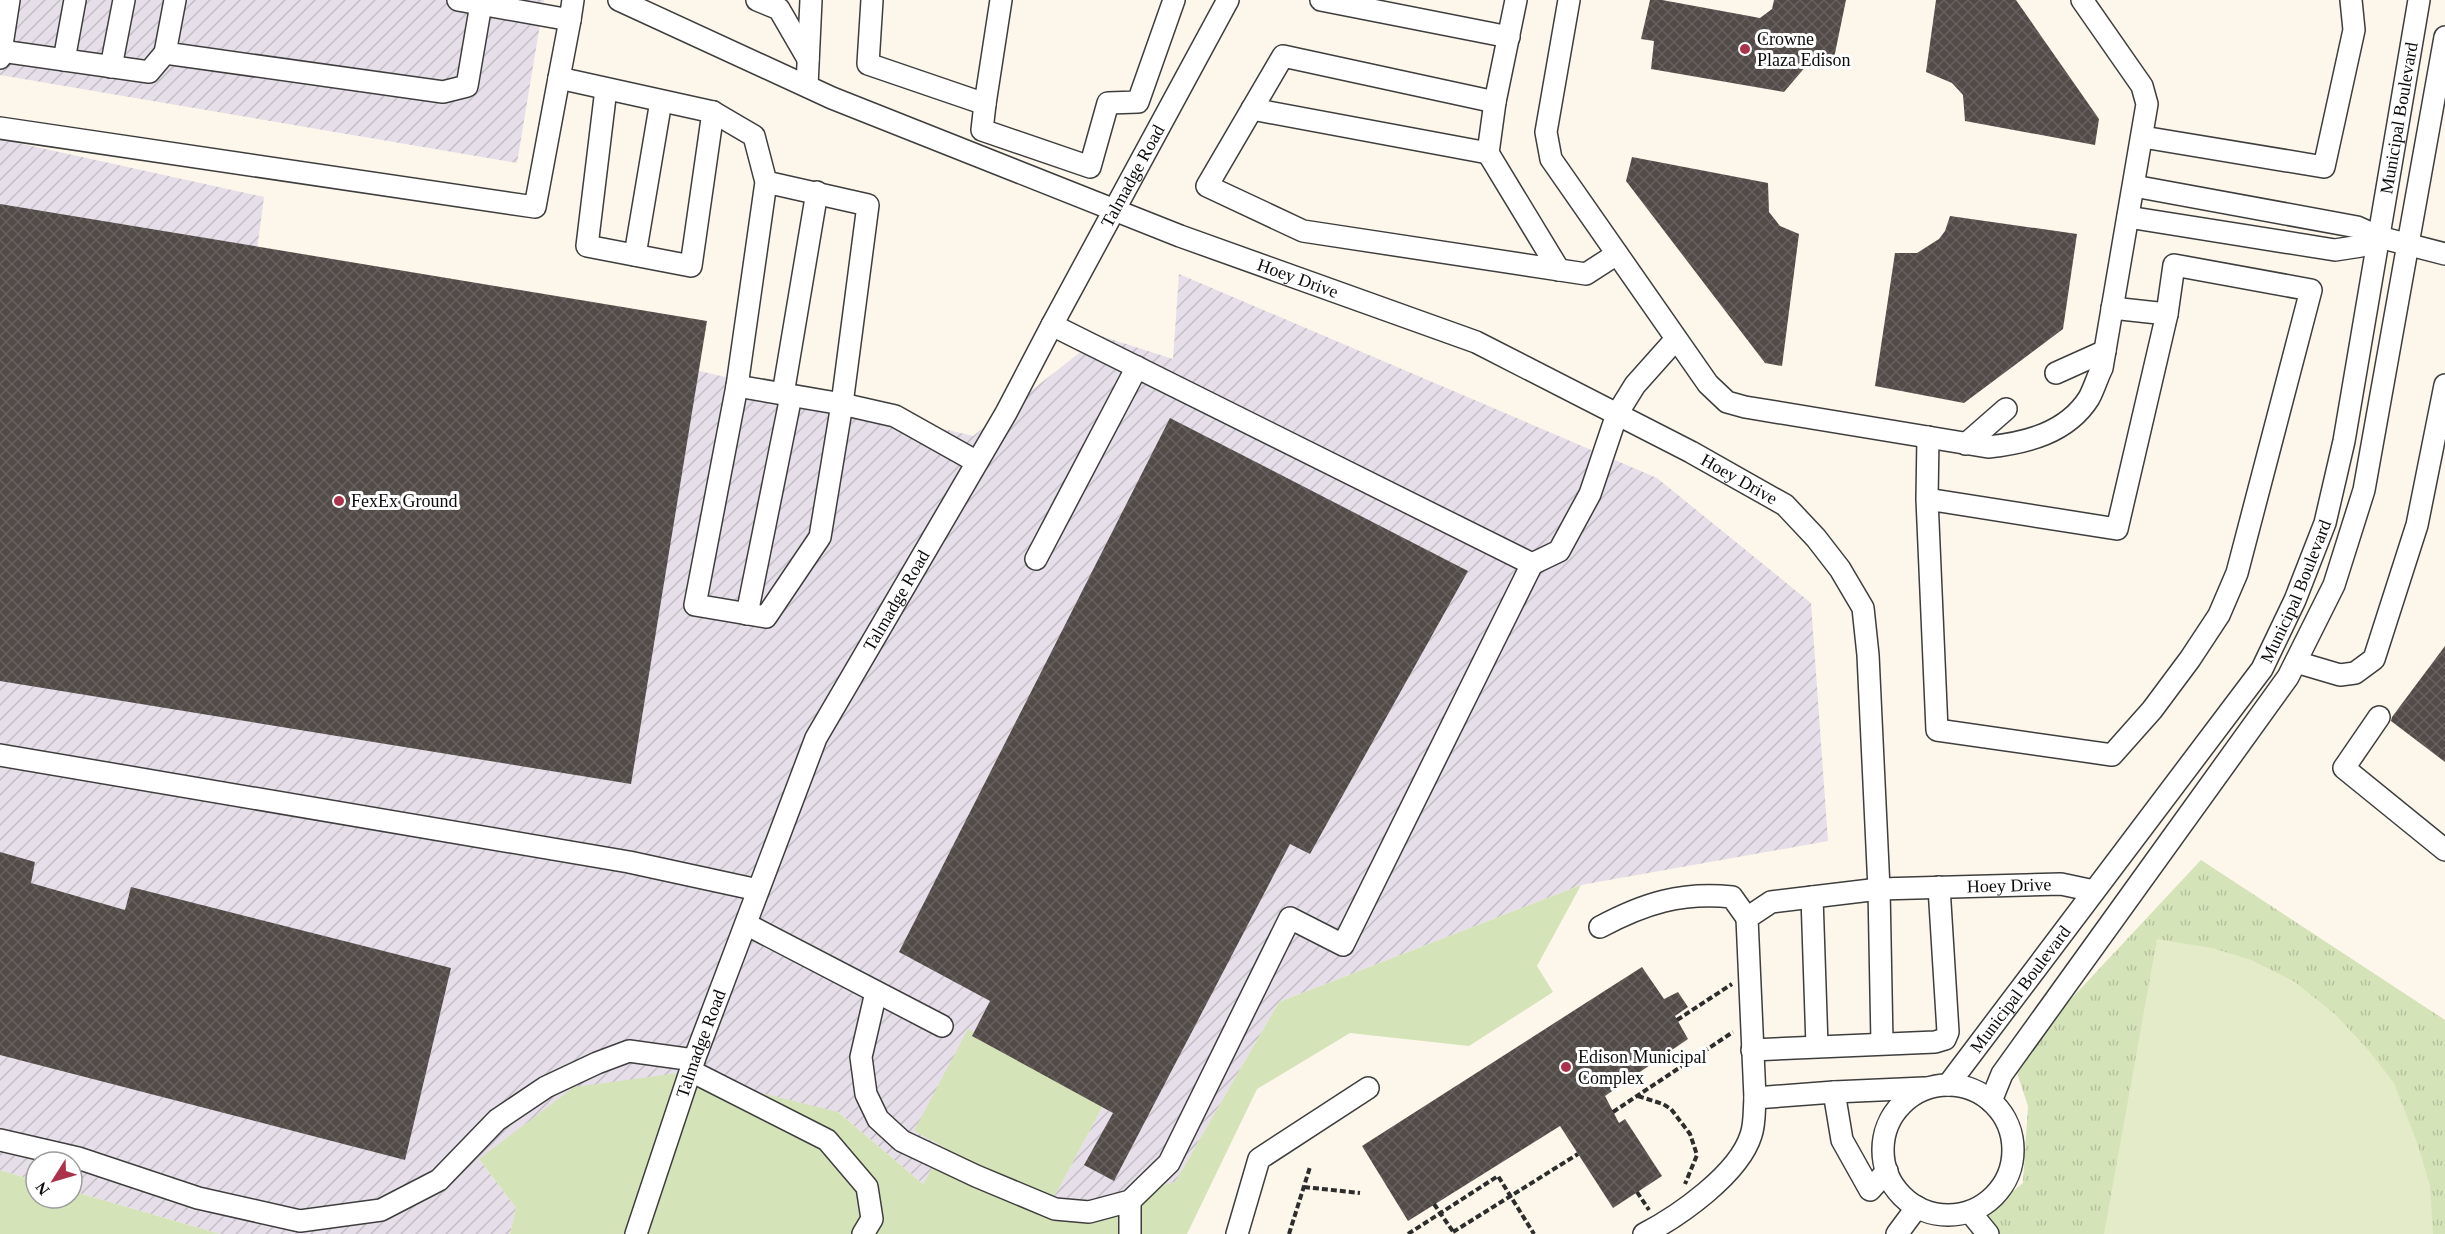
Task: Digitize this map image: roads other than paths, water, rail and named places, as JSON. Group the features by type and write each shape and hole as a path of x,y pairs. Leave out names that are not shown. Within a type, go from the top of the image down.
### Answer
{"street":[{"path":"9,0 1,50 149,72 165,53 175,0"},
{"path":"64,60 75,0"},
{"path":"111,67 124,0"},
{"path":"0,128 535,207 572,10 480,4 458,0"},
{"name":"Hoey Drive","path":"619,0 807,86 1180,236 1476,342 1691,452 1785,505 1828,553 1863,608 1868,655 1879,889 2061,884 2094,891"},
{"path":"757,0 779,9 808,59"},
{"path":"807,86 811,0"},
{"path":"872,0 868,64 985,104"},
{"path":"1001,0 982,130 1090,167 1108,103 1138,102 1174,0"},
{"name":"Talmadge Road","path":"636,1234 693,1066 816,738 1006,413 1228,0"},
{"path":"1321,0 1509,37"},
{"path":"1516,0 1495,102 1488,153 1559,270"},
{"path":"1569,0 1546,132 1551,159 1708,384 1726,402 1988,447 2019,444 2054,431 2074,416 2089,398 2102,368 2147,104 2142,86 2082,0"},
{"path":"2143,137 2324,167 2354,30 2351,0"},
{"name":"Municipal Boulevard","path":"1937,1086 2094,891 2262,669 2295,600 2325,523 2344,441 2419,0"},
{"path":"165,53 443,92 467,86 480,4"},
{"name":"Municipal Boulevard","path":"1991,1101 2002,1074 2288,677 2334,585 2364,490 2445,37"},
{"path":"1495,102 1283,56 1207,186 1303,231 1586,274 1617,254"},
{"path":"560,78 713,112 754,136 766,182 737,386 695,605 766,617 819,537 842,404 868,205 766,182"},
{"path":"606,88 587,246 691,266 713,112"},
{"path":"635,255 661,100"},
{"path":"1252,110 1488,153"},
{"path":"2134,186 2357,227 2379,237 2445,254"},
{"path":"747,614 787,395 817,192"},
{"path":"2128,217 2335,250 2361,246 2379,237"},
{"path":"1927,499 2117,529 2167,314 2174,265 2311,290 2237,573 2219,615 2152,710 2112,755 1937,730 1927,499 1928,437"},
{"path":"2112,308 2167,314"},
{"path":"1052,325 1532,564"},
{"path":"876,992 861,1058 866,1094 878,1119 902,1141 976,1176 1055,1209 1089,1212 1130,1202 1169,1164 1290,918 1343,945 1532,564 1559,551 1590,494 1617,414 1635,385 1676,339"},
{"path":"2056,374 2105,351"},
{"path":"1036,559 1137,368"},
{"path":"737,386 842,404 895,416 977,462"},
{"path":"2296,662 2340,675 2355,673 2374,659 2417,525 2445,386"},
{"path":"1966,444 2006,409"},
{"path":"2379,717 2344,768 2445,850"},
{"path":"0,755 617,860 758,890"},
{"path":"1752,1050 1935,1042 1945,1039 1948,1032 1939,887"},
{"path":"1747,918 1771,902 1879,889 1882,1043"},
{"path":"1600,927 1632,910 1668,898 1709,895 1732,897 1747,918 1755,1098 1752,1135 1739,1160 1722,1179 1644,1234"},
{"path":"1812,897 1817,1046"},
{"path":"746,924 942,1026"},
{"path":"0,1140 78,1158 198,1198 300,1221 381,1210 439,1180 497,1120 546,1087 629,1051 693,1066 827,1140 867,1187 872,1219 863,1234"},
{"path":"1755,1098 1937,1086 1961,1086 1980,1093 2001,1111 2010,1129 2014,1156 2002,1188 1988,1202 1970,1212 1936,1214 1917,1207 1896,1189 1887,1171 1883,1144 1888,1125 1895,1113 1909,1098 1937,1086"},
{"path":"1237,1234 1259,1159 1368,1088"},
{"path":"1834,1092 1842,1140 1870,1190 1887,1171"},
{"path":"1130,1202 1130,1234"},
{"path":"1897,1234 1917,1207"},
{"path":"1970,1212 1988,1234"}],"place":[{"name":"Crowne Plaza Edison","path":"1745,49"},
{"name":"FexEx Ground","path":"339,501"},
{"name":"Edison Municipal Complex","path":"1566,1067"}]}
